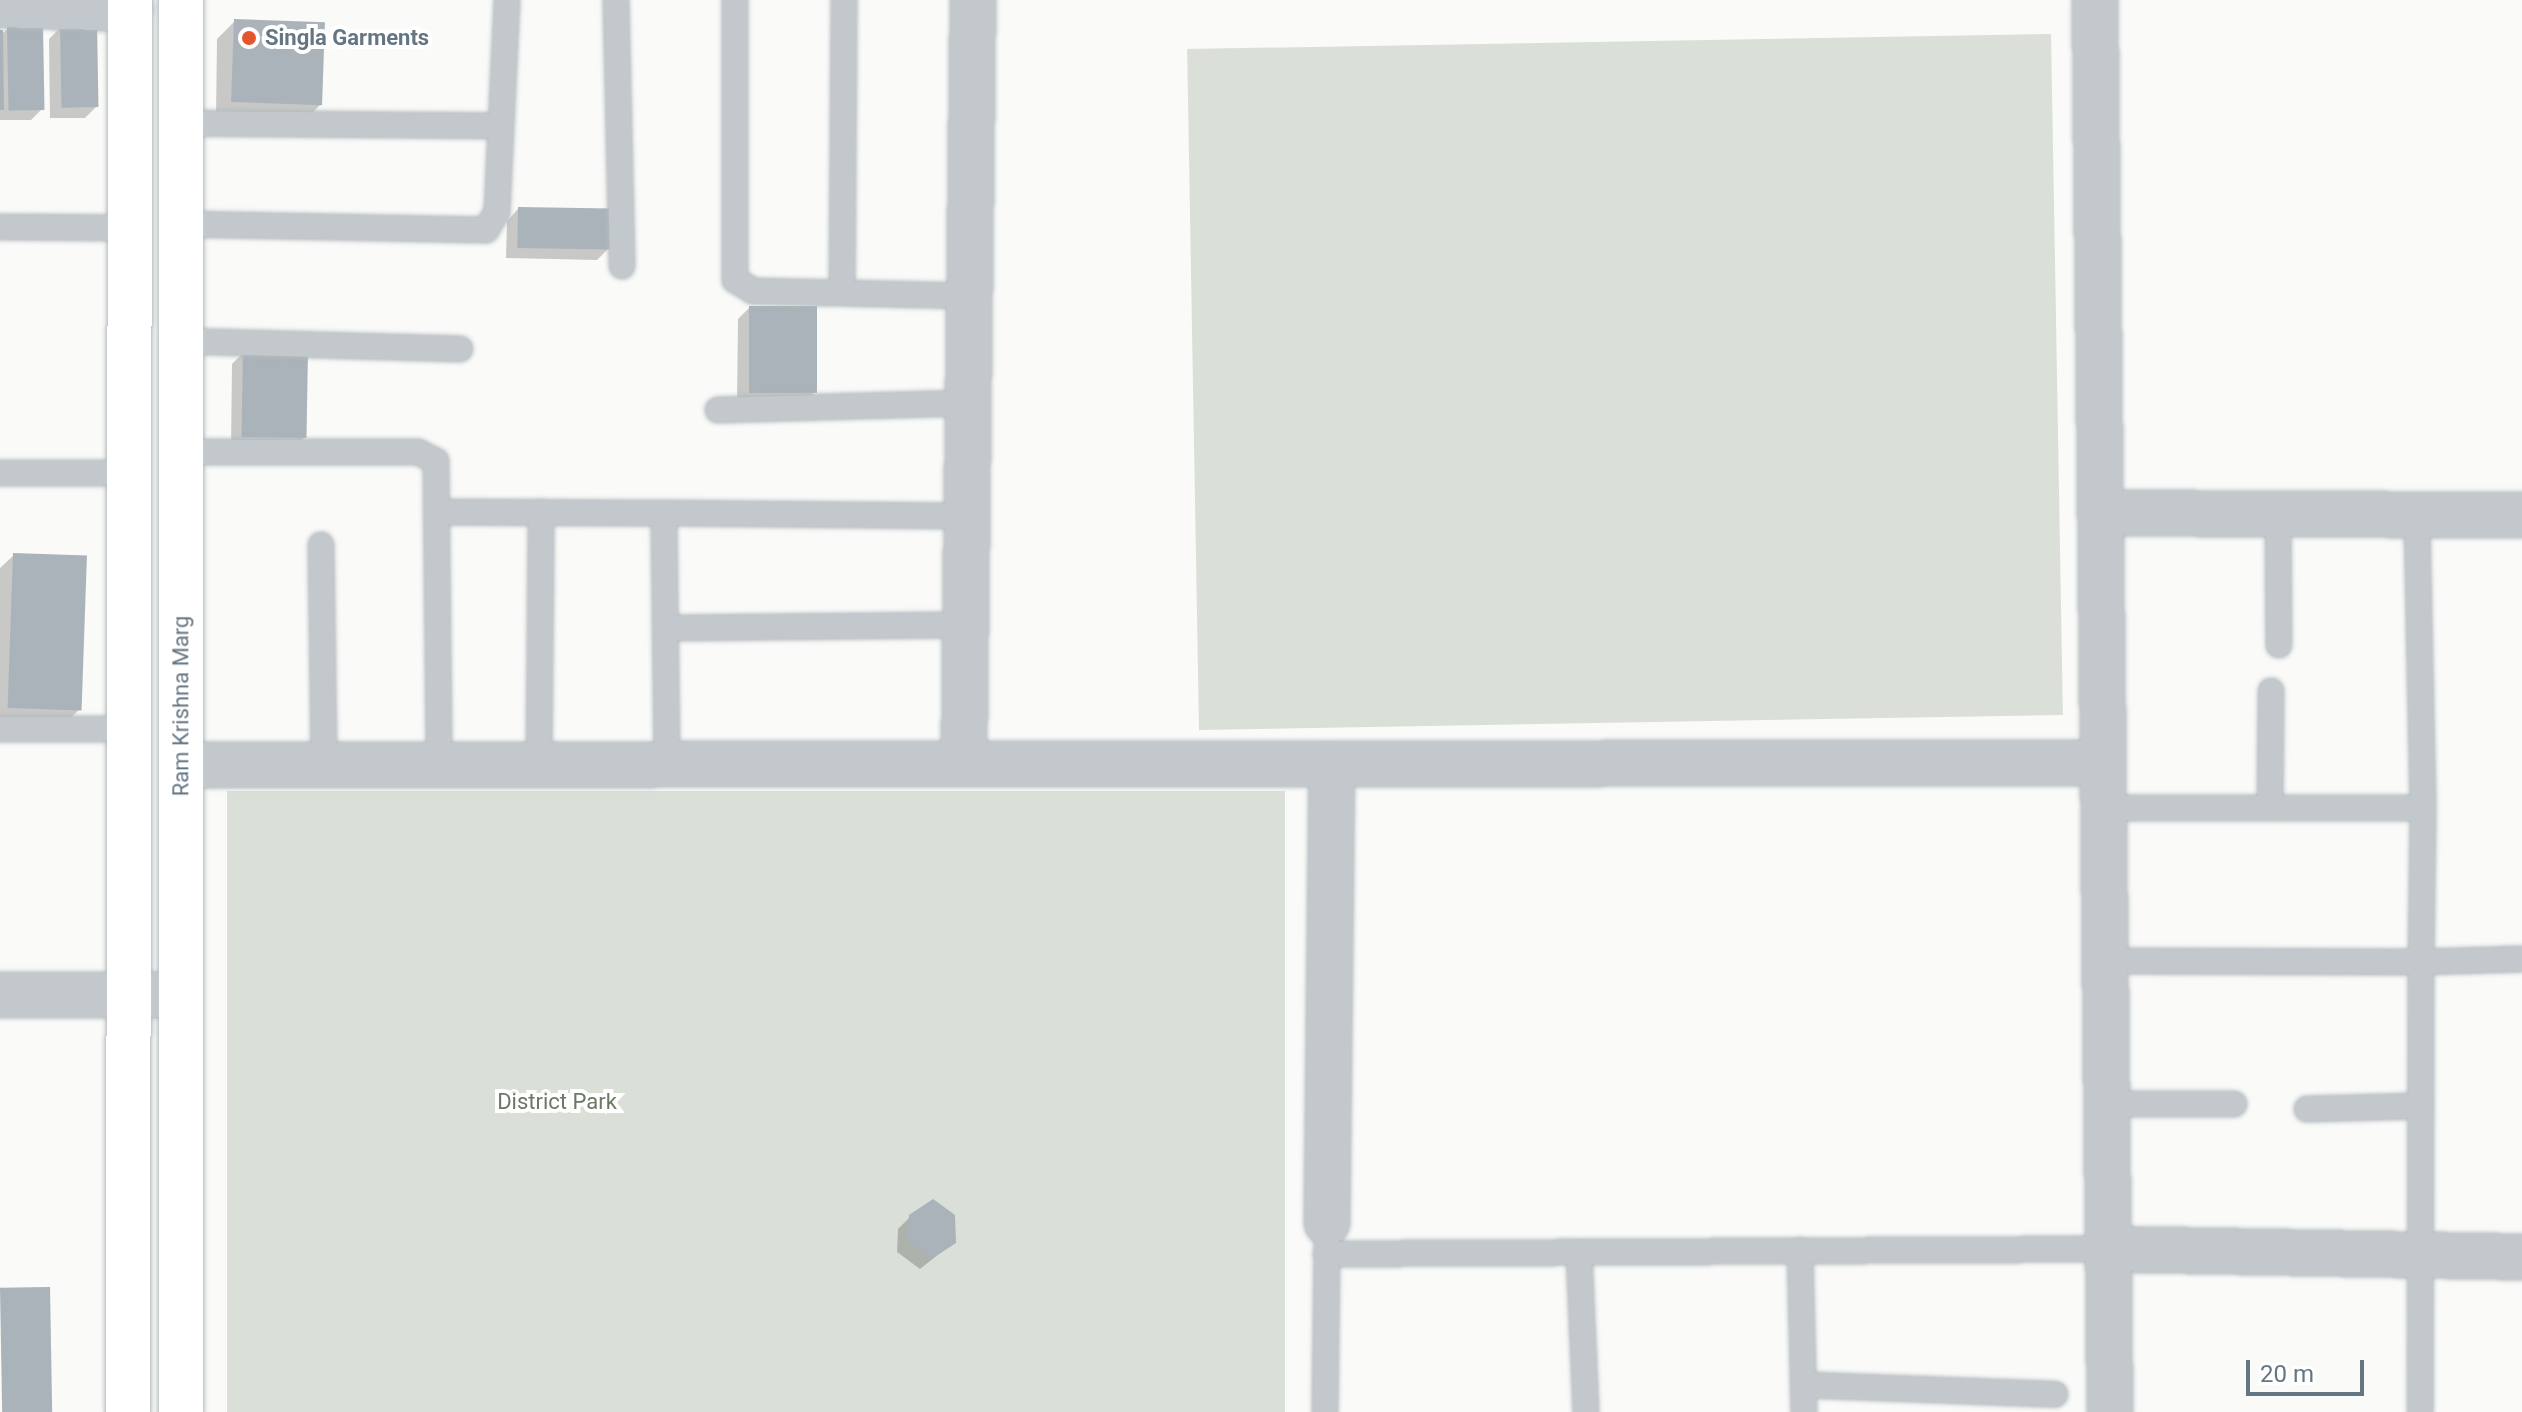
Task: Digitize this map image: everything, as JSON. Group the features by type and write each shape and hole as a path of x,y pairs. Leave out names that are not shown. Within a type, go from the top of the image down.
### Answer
{"street":[{"name":"Ram Krishna Marg","path":"181,0 176,224 181,452 181,1412"},
{"path":"964,764 973,0"},
{"path":"2095,0 2110,1412"},
{"path":"0,5 130,4 128,1412"},
{"path":"2100,513 2522,515"},
{"path":"181,765 2103,763"},
{"path":"1327,1239 1332,764"},
{"path":"0,995 181,995"},
{"path":"2108,1249 2522,1257"}],"lane":[{"path":"176,224 486,230 497,212 507,0"},
{"path":"616,0 622,266"},
{"path":"735,0 735,280 753,291 969,296"},
{"path":"842,293 844,0"},
{"path":"178,123 501,126"},
{"path":"0,227 130,228"},
{"path":"179,341 460,349"},
{"path":"718,410 968,403"},
{"path":"181,452 429,455 439,470 442,512 439,765"},
{"path":"0,473 129,473"},
{"path":"442,512 967,516"},
{"path":"539,764 541,512"},
{"path":"664,513 667,764"},
{"path":"2278,514 2279,645"},
{"path":"2417,514 2423,808 2420,1412"},
{"path":"321,545 324,765"},
{"path":"666,628 965,625"},
{"path":"2270,808 2271,691"},
{"path":"0,729 129,729"},
{"path":"2103,808 2423,808"},
{"path":"2105,961 2421,962 2522,959"},
{"path":"2106,1104 2234,1104"},
{"path":"2307,1109 2421,1106"},
{"path":"1325,1412 1327,1239 1579,1252 2108,1249"},
{"path":"1800,1250 1804,1412"},
{"path":"1579,1252 1586,1412"},
{"path":"1804,1385 2055,1394"}],"green space":[{"path":"2051,34 2063,715 1199,730 1187,49"},
{"name":"District Park","path":"227,791 1285,791 1285,1412 227,1412"}],"building":[{"path":"234,19 325,22 322,105 231,102"},
{"path":"97,24 98,107 61,108 60,25"},
{"path":"43,25 44,110 8,111 7,26"},
{"path":"0,30 3,30 4,110 0,110"},
{"path":"518,207 611,209 610,250 517,248"},
{"path":"749,306 817,306 817,393 749,393"},
{"path":"243,350 308,351 306,438 241,437"},
{"path":"13,553 87,556 82,710 8,708"},
{"path":"933,1199 955,1215 956,1243 933,1258 907,1241 909,1215"},
{"path":"50,1287 52,1412 2,1412 0,1288"}],"place":[{"name":"Singla Garments","path":"249,38"}]}
